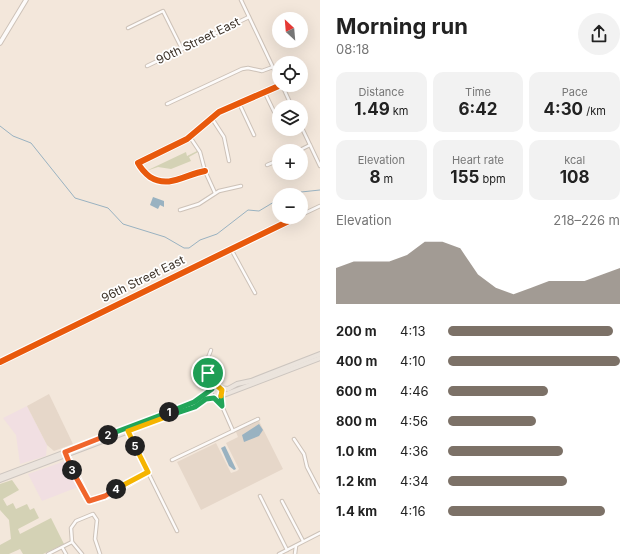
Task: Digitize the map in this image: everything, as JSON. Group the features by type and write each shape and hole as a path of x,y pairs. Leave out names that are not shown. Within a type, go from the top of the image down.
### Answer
{"main road":[{"path":"0,480 187,406 212,389 219,387 228,389 237,384 251,381 320,354"},
{"path":"0,477 195,407 206,399 221,396 320,358"},
{"path":"219,387 222,392 221,396"},
{"path":"212,389 211,394 214,398"}],"street":[{"path":"0,43 26,0"},
{"path":"241,0 272,65"},
{"path":"128,28 163,11 182,49"},
{"name":"90th Street East","path":"147,66 249,17"},
{"path":"167,104 242,69 248,68 262,71 272,67"},
{"path":"205,171 169,182 157,181 143,172 138,163 190,137 211,117 239,103 272,90"},
{"path":"265,93 272,109"},
{"path":"239,103 254,135"},
{"path":"211,117 224,137 229,161"},
{"path":"306,136 320,166"},
{"path":"190,137 200,152 205,171 215,193"},
{"path":"267,165 272,163"},
{"path":"180,210 199,204 215,193 241,186"},
{"path":"308,212 320,206"},
{"name":"96th Street East","path":"0,362 282,224"},
{"path":"231,249 255,293"},
{"path":"211,350 206,361 212,389"},
{"path":"208,373 219,387"},
{"path":"221,396 222,406 233,431"},
{"path":"214,398 222,406"},
{"path":"172,460 258,419"},
{"path":"128,431 178,531"},
{"path":"294,439 304,454 308,467 320,492"},
{"path":"66,453 87,498 90,501 105,496 148,472"},
{"path":"260,496 288,550"},
{"path":"282,500 303,541"},
{"path":"82,554 72,542 71,526 76,520 92,514 95,515 98,526 94,539 100,554"},
{"path":"279,554 320,533"},
{"path":"48,554 72,542"},
{"path":"295,554 296,546"},
{"path":"62,547 66,554"}],"shaded area":[{"path":"197,151 198,152 189,157 191,161 171,169 158,167 146,171 186,152 187,156"},
{"path":"49,394 73,444 54,451 47,445 27,406"},
{"path":"27,406 47,445 46,456 20,464 16,435 3,418"},
{"path":"259,421 283,469 201,510 177,462 216,443 231,473 237,471 239,469 226,443 238,437 236,432"},
{"path":"65,461 78,487 42,501 28,474"},
{"path":"12,480 19,490 3,499 7,506 13,503 16,509 27,504 30,510 34,508 39,518 18,529 20,534 51,518 64,544 43,554 23,554 20,549 9,554 0,554 0,545 11,539 9,520 0,510 0,484"}],"water":[{"path":"153,197 164,201 164,207 160,205 158,209 150,205"},
{"path":"259,424 263,430 259,436 244,442 242,435"},
{"path":"225,446 236,469 234,470 229,466 221,448"}],"waterway":[{"path":"0,126 13,136 31,143 75,198 108,208 123,224 165,237 184,248 189,248 200,240 217,234 248,210 259,211 272,203"},
{"path":"308,191 320,190"}],"cycle path":[{"path":"205,171 178,180 164,182 150,177 143,171 138,163 187,139 219,112 272,89"},
{"path":"0,362 283,224"},
{"path":"65,452 87,498 90,501 106,496 148,472"}],"route":[{"path":"208,373 214,383 222,390 222,406 214,398 209,398 202,404 195,407 128,431 148,472 108,495 89,501 65,452 187,406 212,389 208,373"}]}
